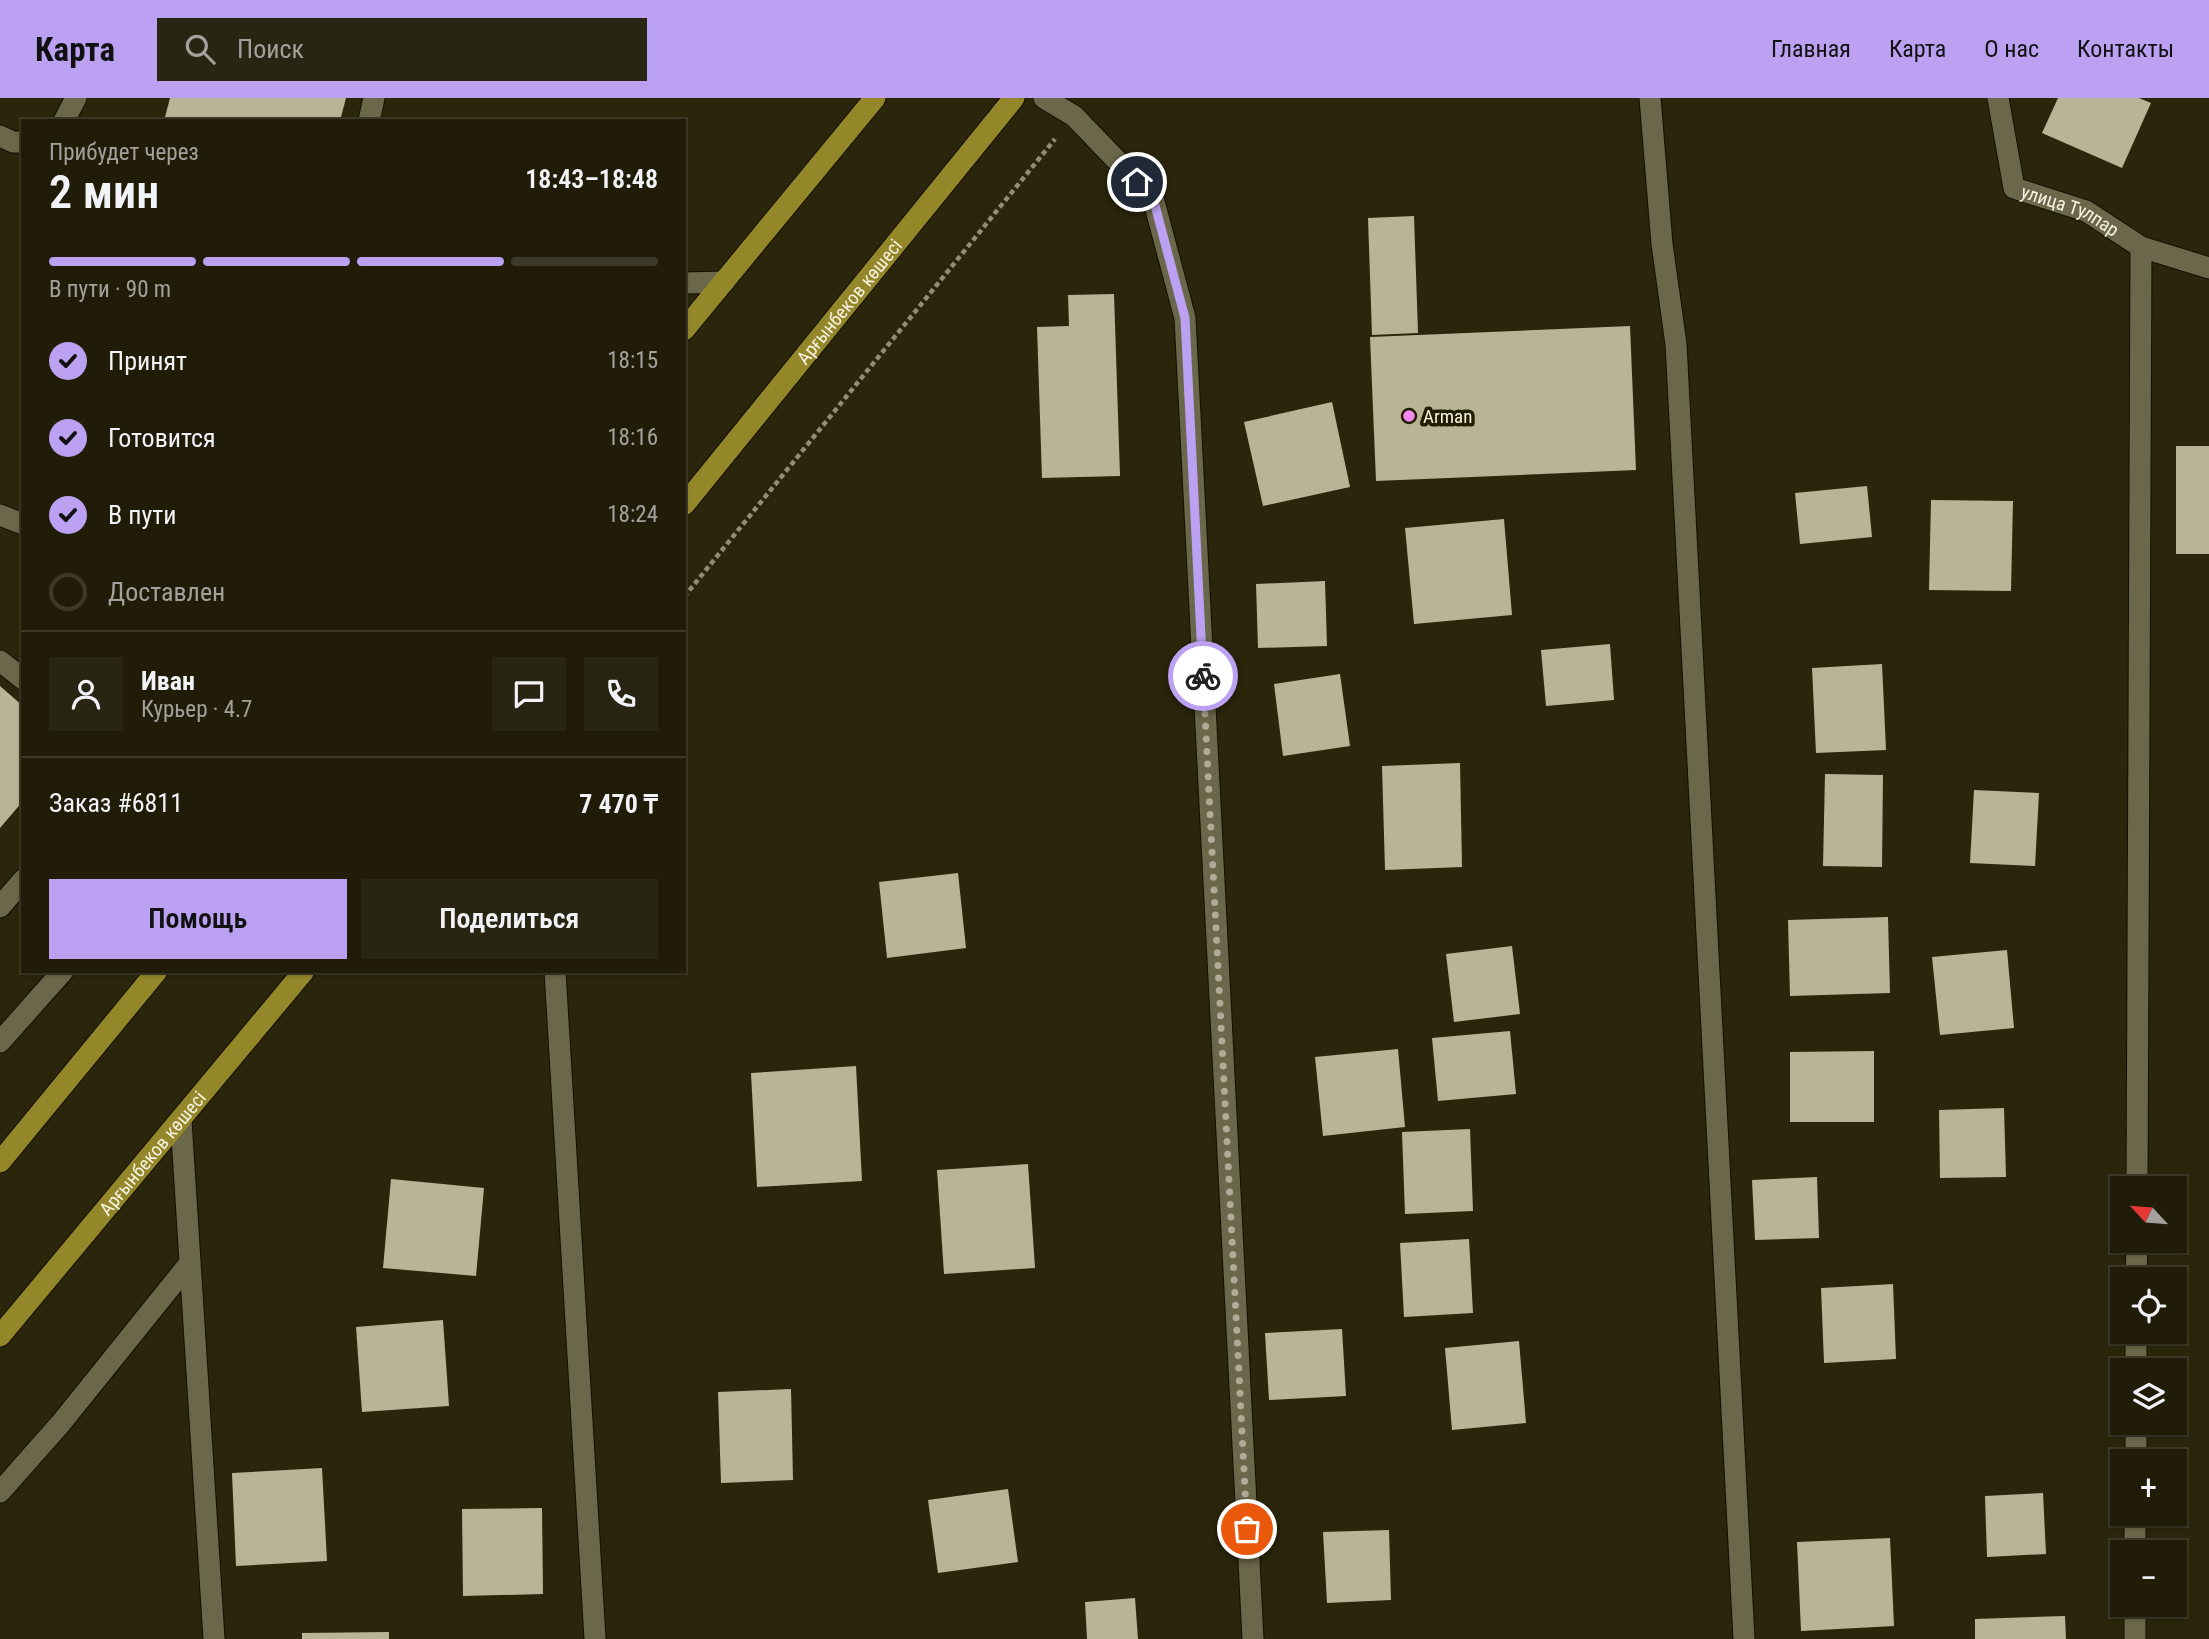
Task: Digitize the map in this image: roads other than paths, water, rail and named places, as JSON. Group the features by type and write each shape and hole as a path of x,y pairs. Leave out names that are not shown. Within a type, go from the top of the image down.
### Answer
{"main road":[{"path":"686,328 875,98"},
{"name":"Арғынбеков көшесі","path":"686,503 1014,98"},
{"path":"0,1162 155,973"},
{"name":"Арғынбеков көшесі","path":"0,1336 302,973"}],"street":[{"path":"65,119 76,98"},
{"path":"369,119 374,98"},
{"path":"1044,98 1074,116 1153,198 1185,318 1253,1639"},
{"path":"1650,98 1662,244 1676,345 1744,1639"},
{"name":"улица Тулпар","path":"1998,98 2014,188 2086,211 2141,247 2209,268"},
{"path":"0,136 13,142 21,142"},
{"path":"2137,1176 2141,247"},
{"path":"686,282 724,282"},
{"path":"0,515 21,523"},
{"path":"0,661 21,677"},
{"path":"0,907 21,882"},
{"path":"0,1042 61,973"},
{"path":"555,973 595,1639"},
{"path":"181,1120 214,1639"},
{"path":"0,1492 61,1423 189,1264"},
{"path":"2135,1617 2135,1639"}],"place":[{"name":"Arman","path":"1409,416"}]}
